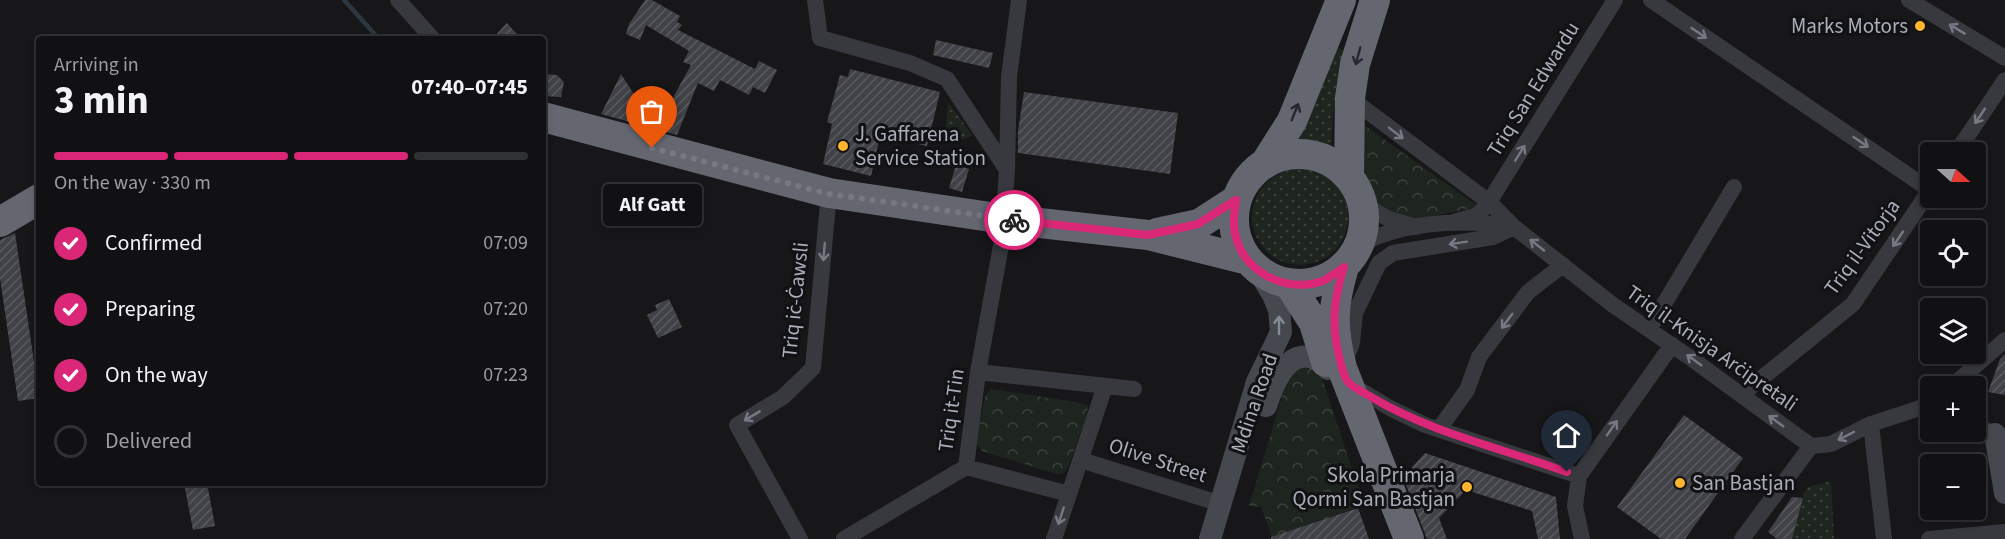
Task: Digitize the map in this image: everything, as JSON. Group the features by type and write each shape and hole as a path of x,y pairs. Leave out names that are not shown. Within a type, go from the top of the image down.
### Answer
{"highway":[{"path":"1266,162 1292,121 1341,0"},
{"path":"1349,177 1350,98 1355,64 1375,0"},
{"path":"546,118 829,194 1004,219 1148,235 1253,265 1278,282 1289,284 1307,284 1325,279 1349,260"},
{"path":"1253,265 1238,243 1233,222 1236,200 1243,185 1253,172 1266,162 1287,154 1310,154 1332,162 1349,177 1357,189 1364,221 1361,238 1336,292 1333,317 1340,373 1391,539"},
{"path":"1148,235 1198,224 1236,200"},
{"path":"0,222 36,201"},
{"path":"1289,284 1314,323 1364,423 1409,539"}],"main road":[{"name":"Mdina Road","path":"1210,539 1257,382 1281,332 1279,310 1273,295 1253,265"},
{"name":"Mdina Road","path":"1224,539 1273,383 1292,360 1302,357 1312,358 1340,373"},
{"path":"1992,434 2004,478"}],"street":[{"path":"398,0 430,36"},
{"path":"815,0 820,38 910,63 947,80 1007,170"},
{"name":"Triq it-Tin","path":"844,539 966,467 978,372 1002,240 1007,170 1009,76 1019,0"},
{"name":"Triq San Edwardu","path":"1489,202 1615,0"},
{"path":"1651,0 1920,183"},
{"path":"1909,0 2005,58"},
{"path":"1963,142 2005,80"},
{"name":"Triq il-Knisja Arċipretali","path":"1350,98 1489,202 1514,227 1613,305 1811,446"},
{"path":"1649,329 1734,187"},
{"name":"Triq iċ-Ċawsli","path":"800,539 737,425 783,397 813,368 829,194"},
{"path":"1349,260 1374,237 1416,227 1454,222 1478,215 1489,202"},
{"path":"1362,204 1389,219 1416,227"},
{"name":"Triq il-Vitorja","path":"1741,395 1853,304 1920,205"},
{"path":"1454,222 1491,223 1514,227"},
{"path":"1514,227 1493,237 1393,253 1380,263 1355,313 1352,343 1340,373 1390,408 1439,429 1579,476"},
{"path":"1439,429 1467,390 1479,357 1528,292 1563,265"},
{"path":"1964,376 2005,340"},
{"path":"1582,539 1575,506 1579,476 1672,345"},
{"path":"978,372 1134,389"},
{"path":"1054,539 1105,386"},
{"path":"1364,423 1390,408"},
{"path":"1742,539 1811,446 1831,444 1871,424 1920,408"},
{"path":"1871,424 1884,539"},
{"name":"Olive Street","path":"1081,460 1221,504"},
{"path":"966,467 1069,494"},
{"path":"1929,539 2005,532"}],"green space":[{"path":"1335,46 1347,52 1333,113 1331,148 1311,142 1293,142"},
{"path":"948,102 973,136 945,144"},
{"path":"1361,123 1479,207 1410,220 1392,215 1375,203 1361,173"},
{"path":"1300,169 1318,172 1334,183 1345,199 1348,217 1345,235 1334,251 1318,262 1300,265 1282,262 1266,251 1255,235 1252,217 1255,199 1266,183 1282,172"},
{"path":"1311,366 1321,375 1364,505 1272,537 1261,507 1249,506 1287,380 1299,367"},
{"path":"991,389 1076,402 1088,406 1087,415 1068,467 1063,473 1056,474 982,451 976,443 985,396"},
{"path":"1831,481 1834,539 1792,539 1805,491 1808,487"}],"building":[{"path":"645,0 652,0 680,16 677,22 682,25 678,30 755,69 759,61 777,70 765,93 753,87 749,95 720,80 714,91 698,83 677,135 601,114 621,74 637,99 665,112 691,65 683,62 689,51 646,25 640,40 626,34 629,24"},
{"path":"507,23 518,36 495,36"},
{"path":"936,40 993,53 989,68 933,55"},
{"path":"850,69 940,92 927,146 880,136 871,176 823,164 832,124 827,122 840,75 848,77"},
{"path":"546,74 557,75 564,82 561,97 546,96"},
{"path":"1024,92 1178,113 1170,174 1018,153 1018,131"},
{"path":"956,165 969,169 962,192 949,188"},
{"path":"15,233 36,376 36,398 18,401 0,278 0,240"},
{"path":"669,299 682,327 658,338 647,315 657,310 655,305"},
{"path":"2005,354 2005,395 1988,392 2000,359"},
{"name":"San Bastjan","path":"1684,415 1743,458 1685,539 1661,539 1617,507"},
{"name":"Skola Primarja Qormi San Bastjan","path":"1425,453 1556,497 1560,539 1538,539 1532,511 1466,490 1439,518 1447,539 1427,539 1403,477"},
{"path":"185,486 208,486 215,526 193,530"},
{"path":"1792,497 1803,498 1792,539 1777,539 1768,532"},
{"path":"1358,508 1369,539 1271,539 1271,537"}],"waterway":[{"path":"344,0 376,36"}],"way so far":[{"path":"652,148 829,194 1014,220"}],"place":[{"name":"Marks Motors","path":"1920,26"},
{"name":"J. Gaffarena Service Station","path":"843,146"},
{"name":"Alf Gatt","path":"652,148"},
{"name":"San Bastjan","path":"1680,483"},
{"name":"Skola Primarja Qormi San Bastjan","path":"1467,487"}],"route":[{"path":"1014,220 1148,235 1198,224 1236,200 1233,222 1238,243 1248,260 1258,270 1278,282 1307,284 1325,279 1344,267 1336,292 1333,317 1342,368 1349,384 1425,425 1567,472"}]}
